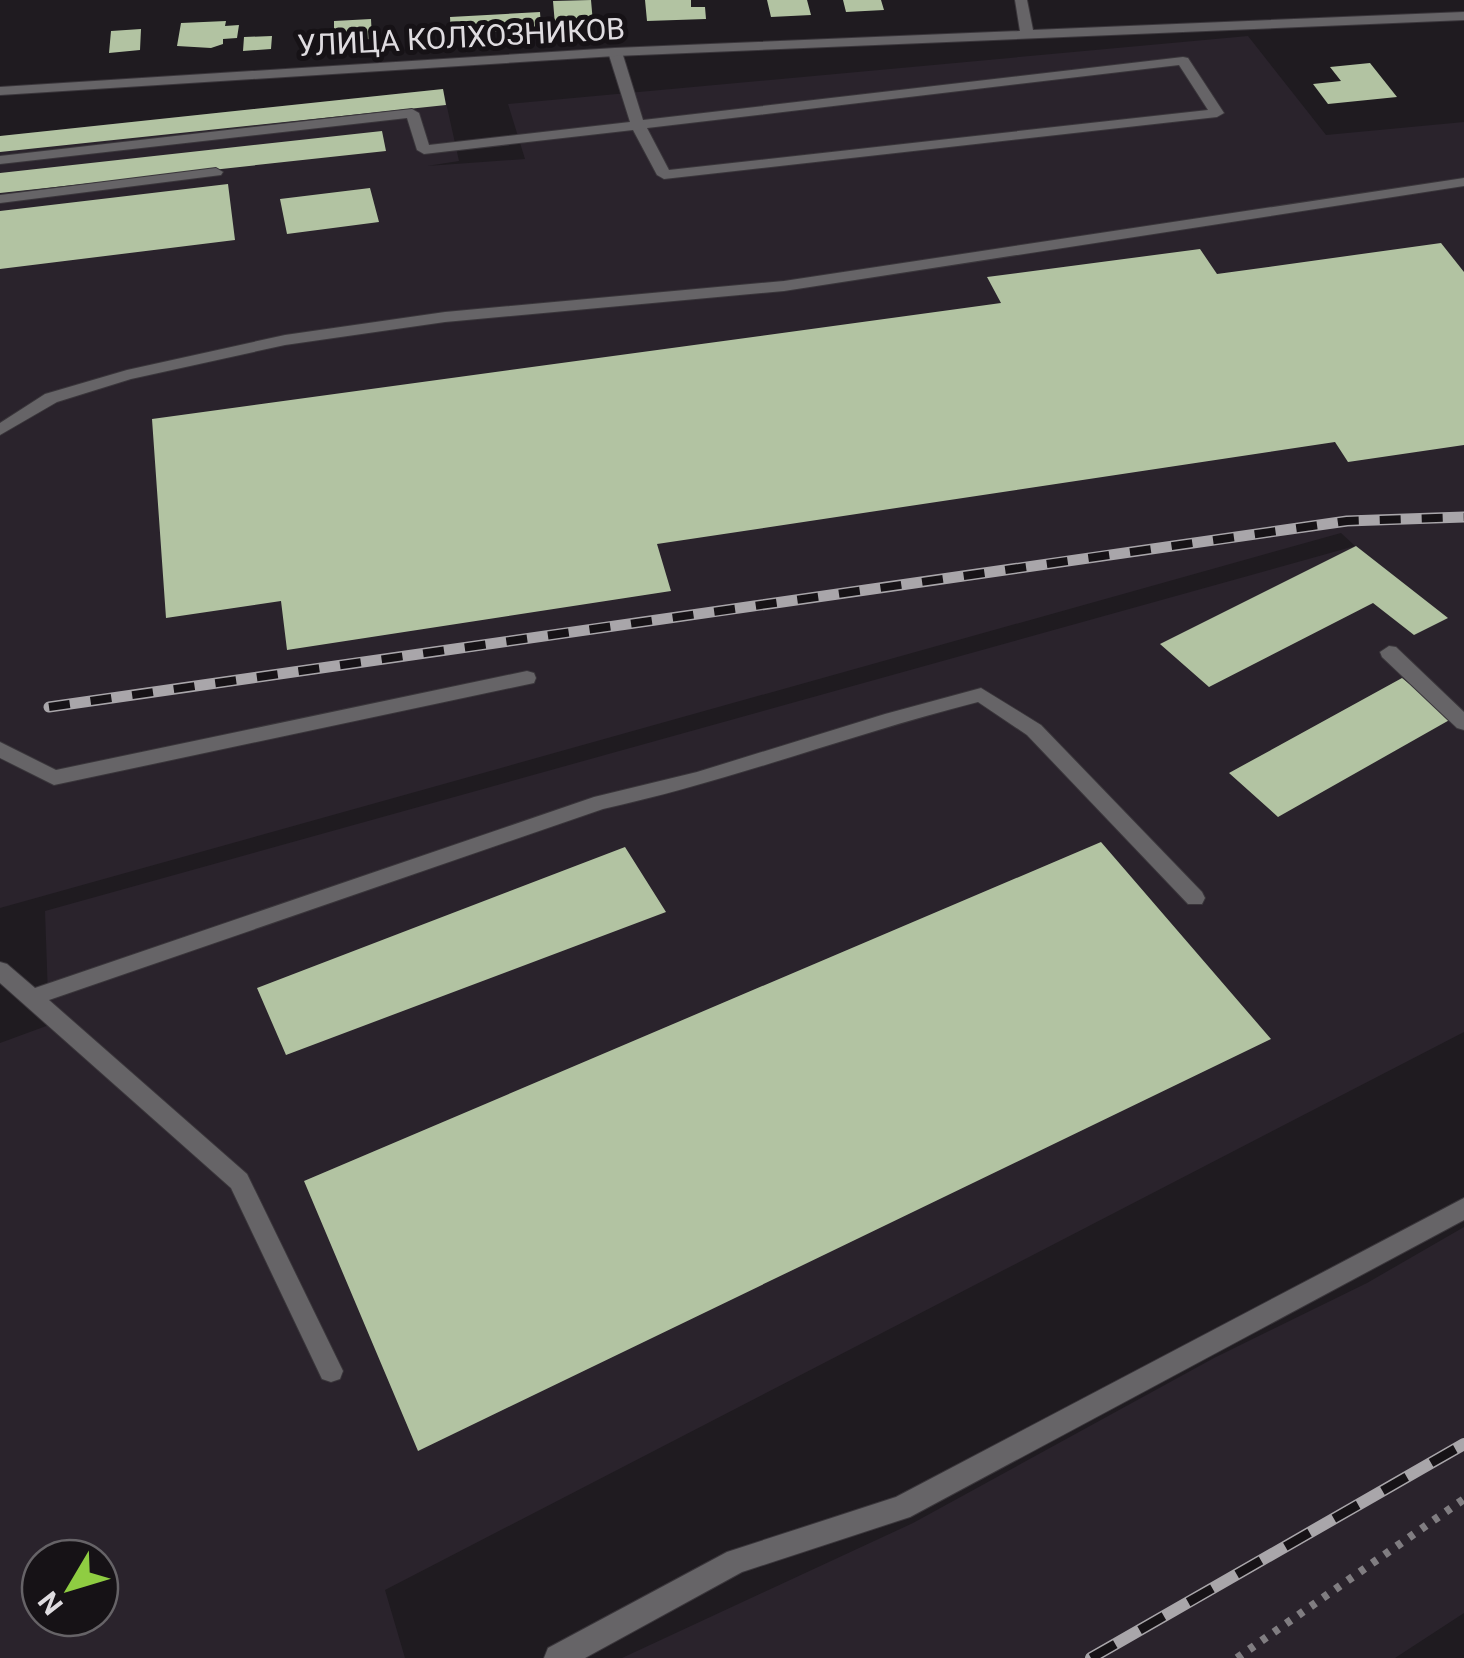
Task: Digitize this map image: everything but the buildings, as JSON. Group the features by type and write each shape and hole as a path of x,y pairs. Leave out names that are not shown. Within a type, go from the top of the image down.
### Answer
{"street":[{"path":"1020,0 1027,35"},
{"name":"УЛИЦА КОЛХОЗНИКОВ","path":"0,91 614,52 1464,16"},
{"path":"0,160 412,113 424,150 638,125 1183,60 1217,113 664,175 638,125 614,52"},
{"path":"0,199 216,172"},
{"path":"0,430 51,398 127,375 285,340 445,318 784,286 1462,185"},
{"path":"1389,652 1464,723"},
{"path":"0,749 54,778 527,678"},
{"path":"30,998 600,802 670,788 904,712 981,695 1034,730 1195,898"},
{"path":"0,970 238,1182 331,1371"},
{"path":"558,1658 736,1561 901,1508 1464,1208"}],"path":[{"path":"1237,1658 1464,1499"}],"shaded area":[{"path":"1248,36 1326,135 1464,122 1464,1032 385,1590 405,1658 0,1658 0,1043 49,1025 45,911 1355,546 1341,533 0,908 0,136 443,89 459,161 427,166 525,159 508,104"},
{"path":"1464,1227 1464,1613 1395,1658 622,1658 913,1523 1214,1358 1367,1283"}],"railway":[{"path":"49,707 1347,521 1464,517"},
{"path":"1091,1658 1464,1444"}]}
